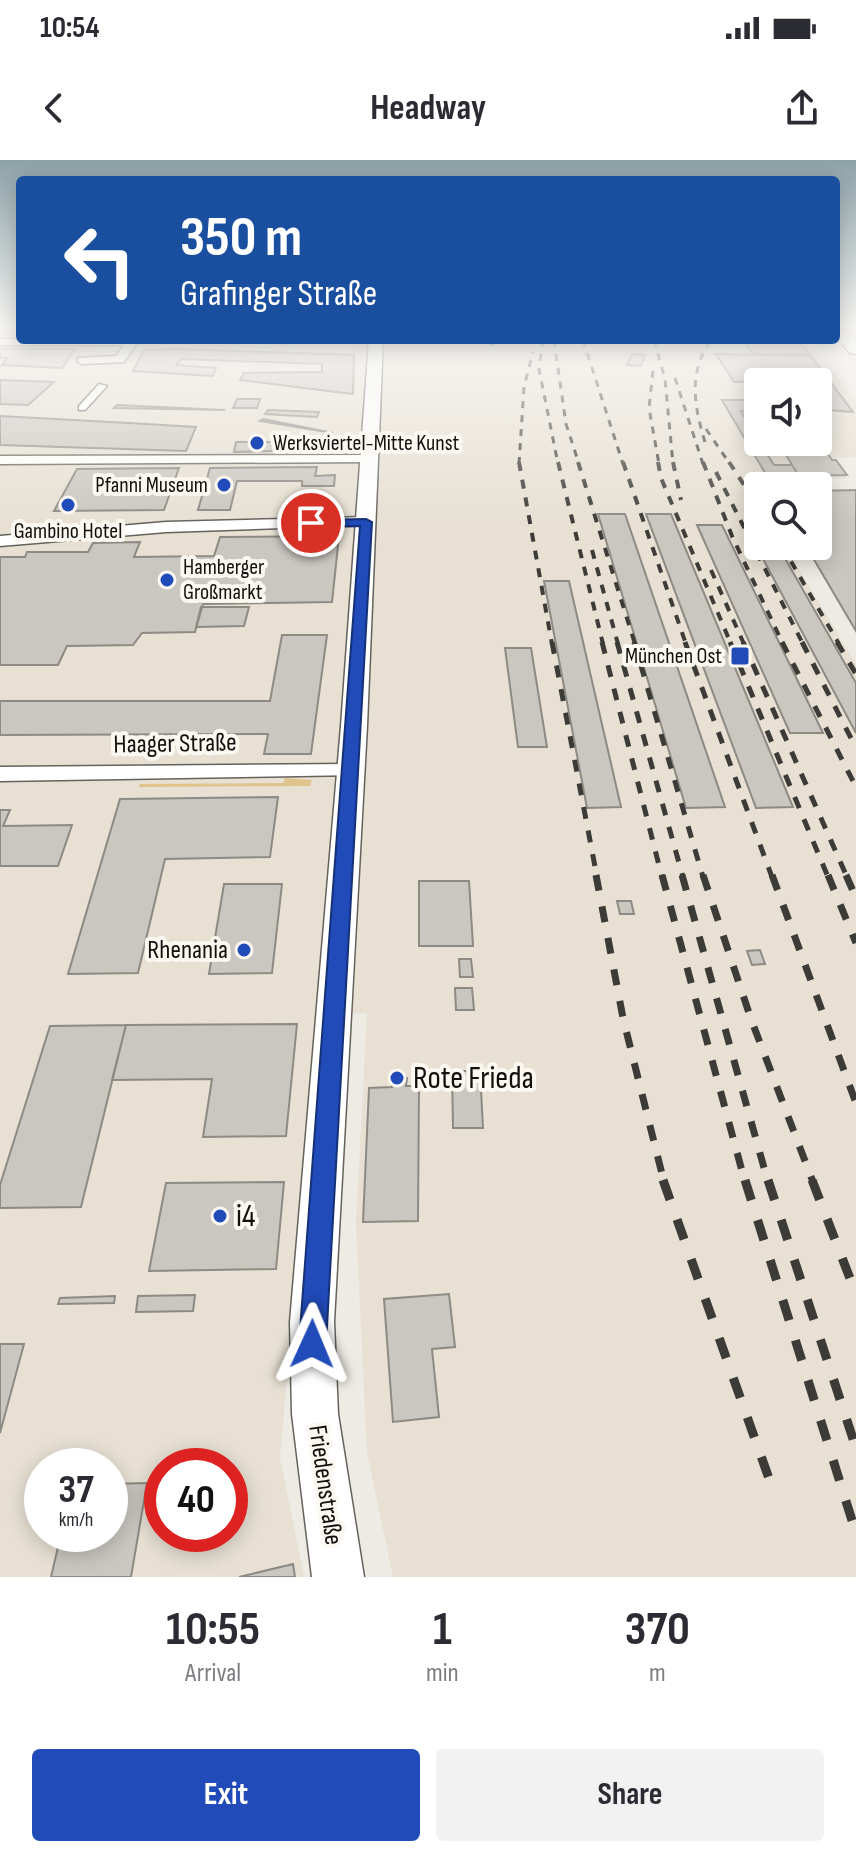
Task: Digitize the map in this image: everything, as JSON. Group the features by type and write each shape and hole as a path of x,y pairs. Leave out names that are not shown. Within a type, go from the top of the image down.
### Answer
{"street":[{"path":"82,408 96,392"},
{"name":"Friedenstraße","path":"338,1577 315,1414 312,1322 351,770 373,392"},
{"path":"0,460 370,458"},
{"path":"0,541 166,527 366,522"},
{"name":"Haager Straße","path":"0,774 351,770"}],"shaded area":[{"path":"0,392 744,392 744,456 832,456 832,392 850,392 856,399 856,457 832,458 847,479 832,479 832,472 744,472 744,560 793,560 856,664 856,1577 393,1577 367,1452 356,1223 367,1013 318,1015 280,1458 304,1577 0,1577"},
{"path":"285,778 312,780 310,786 139,787 140,784 283,783"}],"building":[{"path":"0,392 43,392 28,405 0,404"},
{"path":"832,392 838,392 853,412 832,410"},
{"path":"237,399 260,399 257,408 233,408"},
{"path":"722,400 744,400 744,411 741,411 744,437"},
{"path":"117,405 225,410 114,408"},
{"path":"268,410 319,412 317,417 265,414"},
{"path":"0,416 196,427 186,451 0,445"},
{"path":"263,419 333,433 260,421"},
{"path":"236,442 273,442 272,446 329,450 234,452"},
{"path":"755,456 768,456 774,465 792,465 796,472 765,472"},
{"path":"787,456 829,456 847,475 832,475 832,472 797,472"},
{"path":"317,467 315,476 335,475 334,486 302,486 302,481 237,481 230,510 198,510 210,468"},
{"path":"179,468 164,510 54,511 77,469"},
{"path":"856,490 856,631 814,560 832,560 832,491"},
{"path":"598,514 625,514 725,807 686,808"},
{"path":"646,514 671,514 793,807 756,808"},
{"path":"697,525 722,525 823,733 790,733"},
{"name":"Hamberger Großmarkt","path":"339,536 332,602 203,604 195,632 142,633 133,645 67,646 58,665 0,665 0,557 25,557 27,552 88,552 93,543 140,542 134,557 214,556 220,537"},
{"path":"764,560 786,560 856,683 856,733"},
{"path":"544,581 569,581 621,807 587,808"},
{"path":"201,607 249,607 244,626 196,627"},
{"path":"282,635 327,635 311,754 264,754 268,734 0,735 0,701 270,701"},
{"path":"505,648 531,648 547,747 518,747"},
{"path":"278,797 270,857 165,859 138,973 68,974 120,799"},
{"path":"0,810 10,810 3,826 72,825 58,866 0,866"},
{"path":"419,881 469,881 473,946 419,946"},
{"name":"Rhenania","path":"224,884 282,884 272,973 209,974"},
{"path":"617,901 631,901 634,914 620,914"},
{"path":"760,950 765,964 752,965 747,951"},
{"path":"459,959 471,959 473,977 460,977"},
{"path":"455,988 472,988 474,1010 456,1010"},
{"path":"297,1024 286,1136 203,1137 212,1079 112,1080 126,1025"},
{"path":"126,1025 81,1207 0,1208 0,1185 50,1026"},
{"path":"452,1071 480,1071 483,1128 453,1128"},
{"path":"392,1078 407,1078 406,1086 419,1086 418,1221 363,1222 369,1088 392,1087"},
{"name":"i4","path":"284,1182 276,1269 149,1271 166,1183"},
{"path":"449,1294 455,1347 432,1349 439,1417 393,1422 384,1299"},
{"path":"195,1295 193,1311 136,1312 138,1296"},
{"path":"115,1296 114,1303 58,1304 60,1298"},
{"path":"0,1344 24,1344 0,1433"},
{"path":"144,1483 144,1501 131,1577 51,1577 57,1552 128,1552 128,1484"},
{"path":"293,1564 295,1577 239,1577"}],"railway":[{"path":"519,463 524,392"},
{"path":"544,392 558,464"},
{"path":"561,392 566,424 579,464"},
{"path":"600,392 623,464"},
{"path":"651,392 649,408 659,464"},
{"path":"666,392 673,464"},
{"path":"680,392 703,464"},
{"path":"695,392 705,442"},
{"path":"706,429 730,464"},
{"path":"558,462 603,644"},
{"path":"578,462 635,644"},
{"path":"623,462 686,644"},
{"path":"658,462 661,478 731,644"},
{"path":"673,462 681,500"},
{"path":"703,462 732,536 783,643"},
{"path":"729,462 744,485"},
{"path":"519,463 552,644"},
{"path":"716,472 803,644"},
{"path":"592,550 618,644"},
{"path":"790,560 839,644"},
{"path":"711,570 744,644"},
{"path":"552,642 597,877"},
{"path":"602,642 662,877"},
{"path":"617,642 683,877"},
{"path":"634,642 703,877"},
{"path":"685,642 772,877"},
{"path":"730,642 828,877"},
{"path":"743,642 847,877"},
{"path":"802,642 856,748"},
{"path":"837,642 856,674"},
{"path":"783,643 856,787"},
{"path":"596,875 623,1018 664,1182"},
{"path":"662,875 745,1182"},
{"path":"682,875 768,1182"},
{"path":"703,875 751,1019 813,1182"},
{"path":"772,875 856,1103"},
{"path":"828,875 856,943"},
{"path":"846,875 856,898"},
{"path":"663,1180 772,1487"},
{"path":"745,1180 856,1533"},
{"path":"768,1180 856,1448"},
{"path":"812,1180 856,1294"}],"place":[{"name":"Werksviertel-Mitte Kunst","path":"257,443"},
{"name":"Pfanni Museum","path":"224,485"},
{"name":"Gambino Hotel","path":"68,505"},
{"name":"Hamberger Großmarkt","path":"167,580"},
{"name":"München Ost","path":"740,656"},
{"name":"Rhenania","path":"244,950"},
{"name":"Rote Frieda","path":"397,1078"},
{"name":"i4","path":"220,1216"}],"route":[{"path":"311,523 366,522 312,1344"}]}
